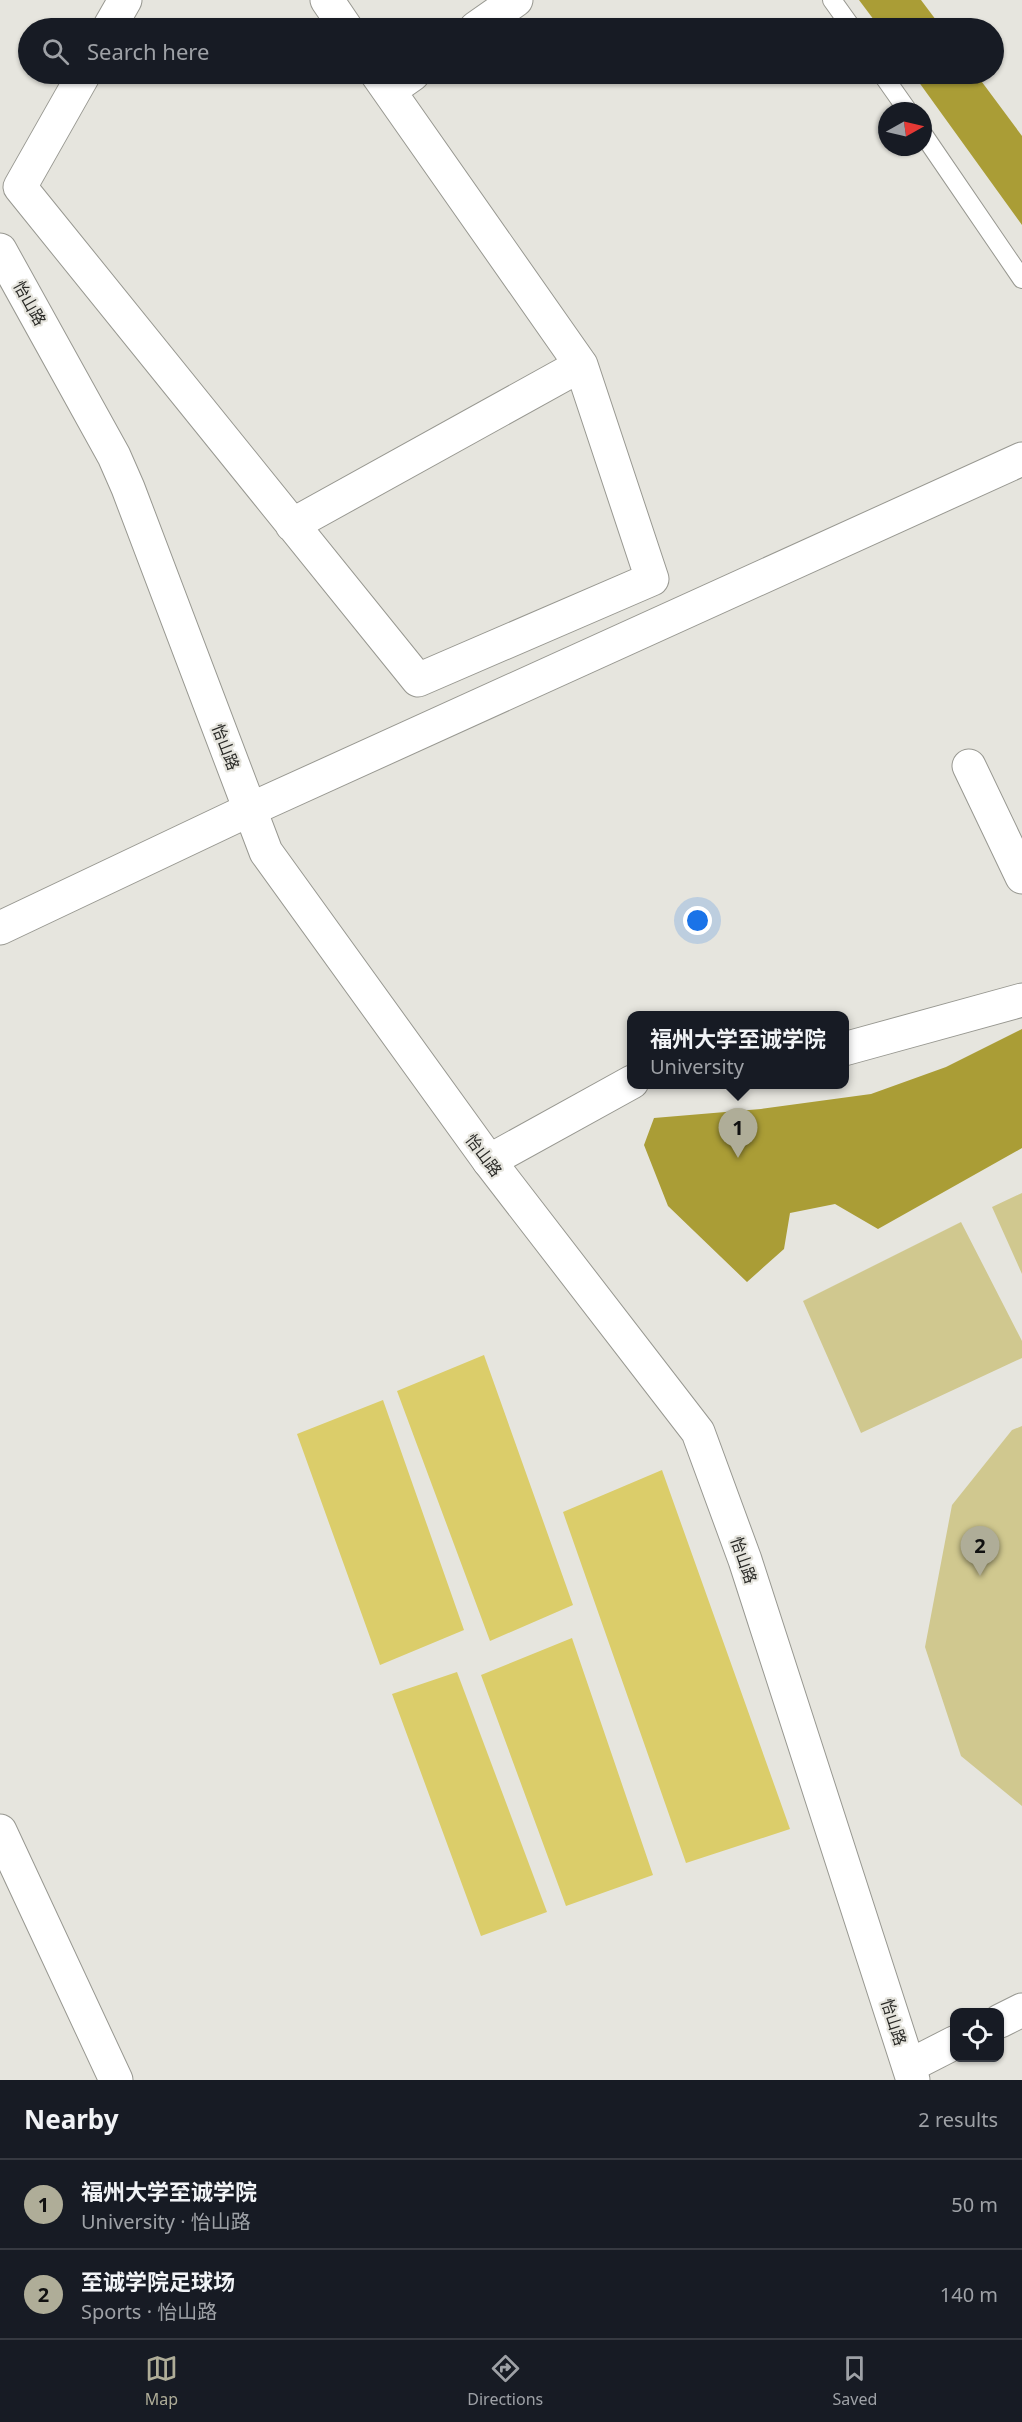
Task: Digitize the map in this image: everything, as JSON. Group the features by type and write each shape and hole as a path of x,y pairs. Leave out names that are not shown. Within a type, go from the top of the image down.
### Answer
{"street":[{"path":"115,18 125,0"},
{"path":"327,0 339,18"},
{"path":"490,18 516,0"},
{"path":"78,84 20,187 417,680 652,579 581,365 396,84"},
{"name":"怡山路","path":"0,250 114,456 129,488 266,852 489,1161 699,1432 745,1560 911,2073"},
{"path":"292,525 581,365"},
{"path":"0,928 249,810 1022,459"},
{"path":"969,766 1022,877"},
{"path":"849,1048 1022,1000"},
{"path":"489,1161 627,1085"},
{"path":"0,1831 116,2080"},
{"path":"1004,2019 1022,2010"},
{"path":"911,2073 950,2046"}],"lane":[{"path":"832,0 845,18"},
{"path":"889,84 902,102"},
{"path":"932,147 1022,279"}],"shaded area":[{"path":"859,0 921,0 934,18 872,18"},
{"path":"920,84 983,84 1022,136 1022,225"},
{"path":"1022,1029 1022,1148 878,1229 835,1204 790,1213 784,1249 747,1282 668,1206 644,1145 654,1118 761,1109 871,1094 946,1067"},
{"path":"1022,1193 1022,1274 992,1207"},
{"path":"961,1222 1022,1341 1022,1358 861,1433 803,1301"},
{"path":"1022,1426 1022,1806 961,1756 925,1647 952,1505 1012,1430"}],"building":[{"path":"484,1355 573,1605 490,1641 397,1391"},
{"path":"383,1400 464,1630 380,1665 297,1434"},
{"path":"662,1470 790,1829 686,1863 563,1512"},
{"path":"572,1638 653,1875 566,1906 481,1675"},
{"path":"457,1672 547,1912 481,1936 392,1694"}],"place":[{"name":"福州大学至诚学院","path":"738,1158"},
{"name":"至诚学院足球场","path":"980,1576"}]}
